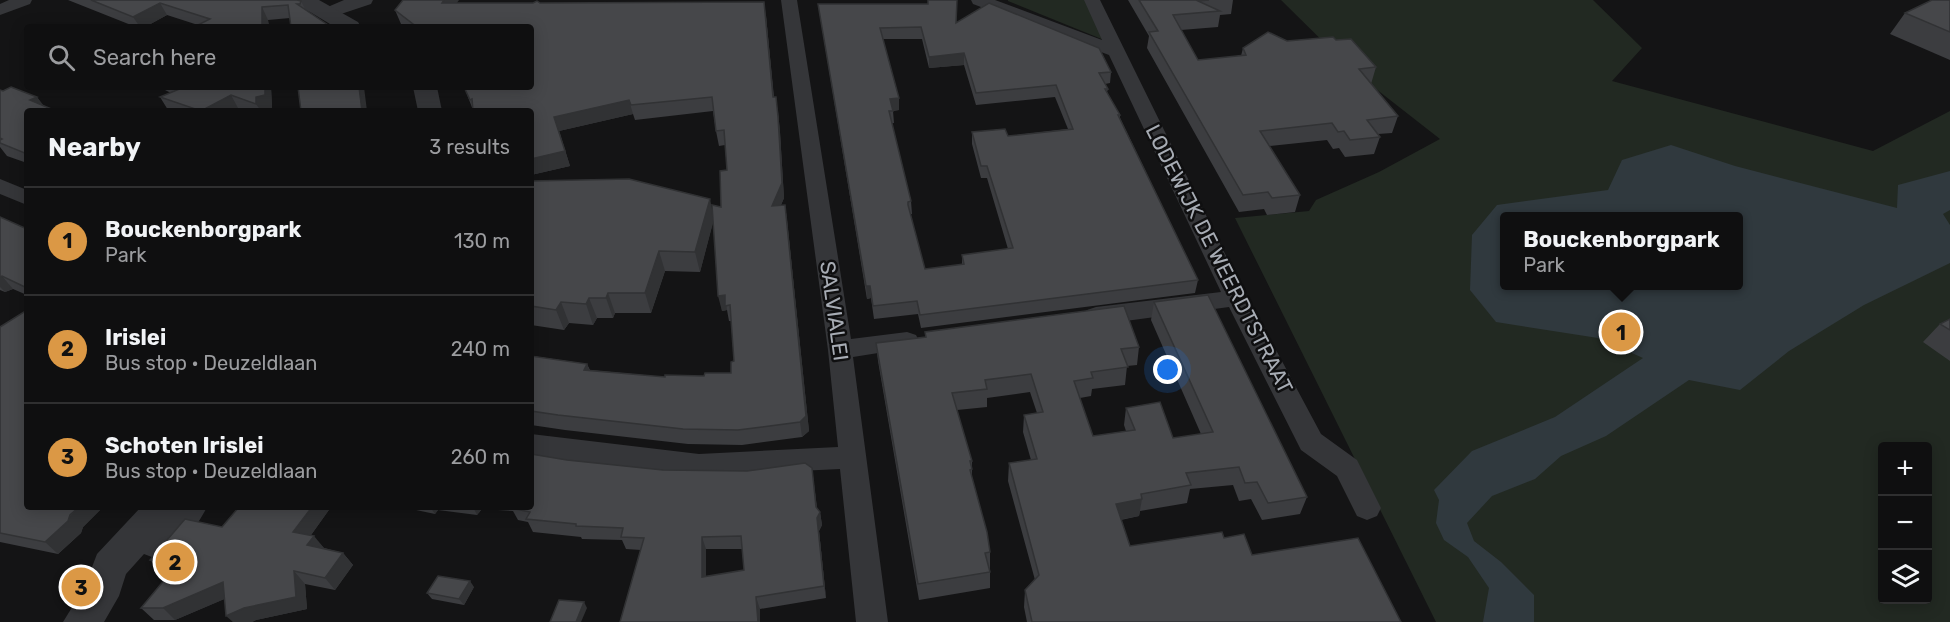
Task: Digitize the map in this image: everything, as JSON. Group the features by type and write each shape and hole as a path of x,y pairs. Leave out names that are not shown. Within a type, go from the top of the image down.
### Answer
{"street":[{"path":"0,10 24,0"},
{"path":"299,0 366,24"},
{"path":"337,12 356,1 365,0"},
{"name":"SALVIALEI","path":"789,0 840,350 872,622"},
{"path":"980,0 1116,51"},
{"name":"LODEWIJK DE WEERDTSTRAAT","path":"1092,0 1236,298 1311,442 1347,468 1367,508"},
{"path":"408,90 412,108"},
{"path":"426,90 429,108"},
{"path":"0,186 24,197"},
{"path":"1073,320 1236,298"},
{"path":"840,350 934,338"},
{"path":"534,446 699,465 852,457"},
{"path":"91,609 110,566 160,510"},
{"path":"91,609 139,564 186,510"}],"shaded area":[{"path":"1088,0 1109,42 1008,1"},
{"path":"1281,0 1593,0 1642,48 1612,81 1873,151 1950,111 1950,622 1436,622 1235,218 1309,211 1316,200 1379,172 1440,139 1353,71"},
{"path":"1671,145 1735,166 1897,208 1898,185 1950,171 1950,210 1943,214 1950,225 1950,263 1864,305 1789,351 1740,390 1689,380 1606,436 1561,456 1535,479 1492,496 1467,523 1474,541 1501,562 1534,595 1534,622 1483,622 1489,588 1468,557 1444,540 1436,523 1439,500 1434,490 1472,451 1555,417 1643,358 1598,338 1496,322 1470,290 1472,235 1497,205 1608,190 1622,160"}],"building":[{"path":"91,0 297,0 301,1 297,4 327,24 291,24 288,5 262,7 262,24 200,24 210,19 160,3 133,17"},
{"path":"403,0 444,0 442,3 764,2 773,97 776,97 778,117 782,183 772,206 785,205 806,416 800,422 738,430 683,429 534,411 534,356 587,364 584,370 665,377 665,375 704,376 705,373 731,373 731,362 734,361 730,305 725,306 725,295 718,296 712,205 721,207 720,171 727,170 724,130 716,131 712,97 631,105 629,100 554,117 565,151 534,158 534,108 473,108 472,99 470,100 465,90 534,90 534,24 413,24 395,10"},
{"path":"928,0 957,0 956,23 989,3 1099,48 1111,72 1099,73 1108,89 1105,89 1120,115 1118,115 1198,280 920,315 917,301 873,306 870,286 866,286 818,4 928,4","holes":["921,27 929,57 964,53 976,93 1056,85 1073,129 1008,136 1005,129 972,132 981,166 987,166 1013,248 962,255 964,264 925,269 908,205 911,201 889,111 893,111 890,99 899,98 880,28"]},
{"path":"1139,0 1209,0 1198,1 1220,11 1173,15 1198,60 1246,55 1243,48 1268,32 1287,41 1333,37 1336,40 1351,39 1376,67 1359,69 1398,116 1367,120 1380,137 1350,140 1344,131 1338,132 1332,123 1260,131 1300,195 1272,198 1268,192 1243,195 1149,32 1158,31"},
{"path":"1932,0 1950,0 1950,32 1905,13"},
{"path":"11,87 37,97 30,100 49,108 24,108 24,153 0,143 2,139 0,138 0,90"},
{"path":"177,90 265,90 265,95 256,97 256,104 231,95 207,108 192,108 160,97"},
{"path":"298,90 359,90 362,108 301,108"},
{"path":"629,179 710,199 695,252 659,251 645,293 608,293 606,298 589,298 586,304 561,302 556,310 534,306 534,181"},
{"path":"0,217 24,228 24,287 0,277"},
{"path":"1208,295 1307,497 1268,503 1257,482 1245,483 1239,467 1186,473 1191,485 1141,494 1142,499 1116,504 1130,546 1222,532 1224,538 1244,534 1252,555 1358,538 1401,622 1032,622 1025,590 1039,575 1009,463 1037,459 1024,415 1043,412 1031,374 985,380 987,389 952,393 972,461 970,461 972,469 970,470 987,532 990,552 985,553 990,572 918,584 876,343 926,337 925,332 1124,306 1139,347 1121,349 1128,367 1091,372 1093,378 1074,381 1093,436 1135,430 1126,408 1160,402 1173,438 1213,432 1154,302"},
{"path":"24,312 24,510 76,510 68,521 45,542 0,533 0,327"},
{"path":"1950,319 1950,330 1940,324"},
{"path":"534,454 663,470 747,471 805,463 812,468 816,507 820,512 817,518 824,586 756,597 758,622 620,622 644,538 621,537 623,528 576,526 576,524 526,519 530,512 520,510 534,510","holes":["741,536 744,570 702,577 702,537"]},
{"path":"236,510 310,510 293,532 314,536 307,545 343,553 325,578 294,571 296,597 244,608 226,616 223,582 163,608 141,608 176,566 150,560 185,519 222,527"},
{"path":"438,576 470,581 459,599 427,593"},
{"path":"559,600 584,602 576,622 550,622"}],"place":[{"name":"Bouckenborgpark","path":"1621,332"},
{"name":"Irislei","path":"175,562"},
{"name":"Schoten Irislei","path":"81,587"}]}
